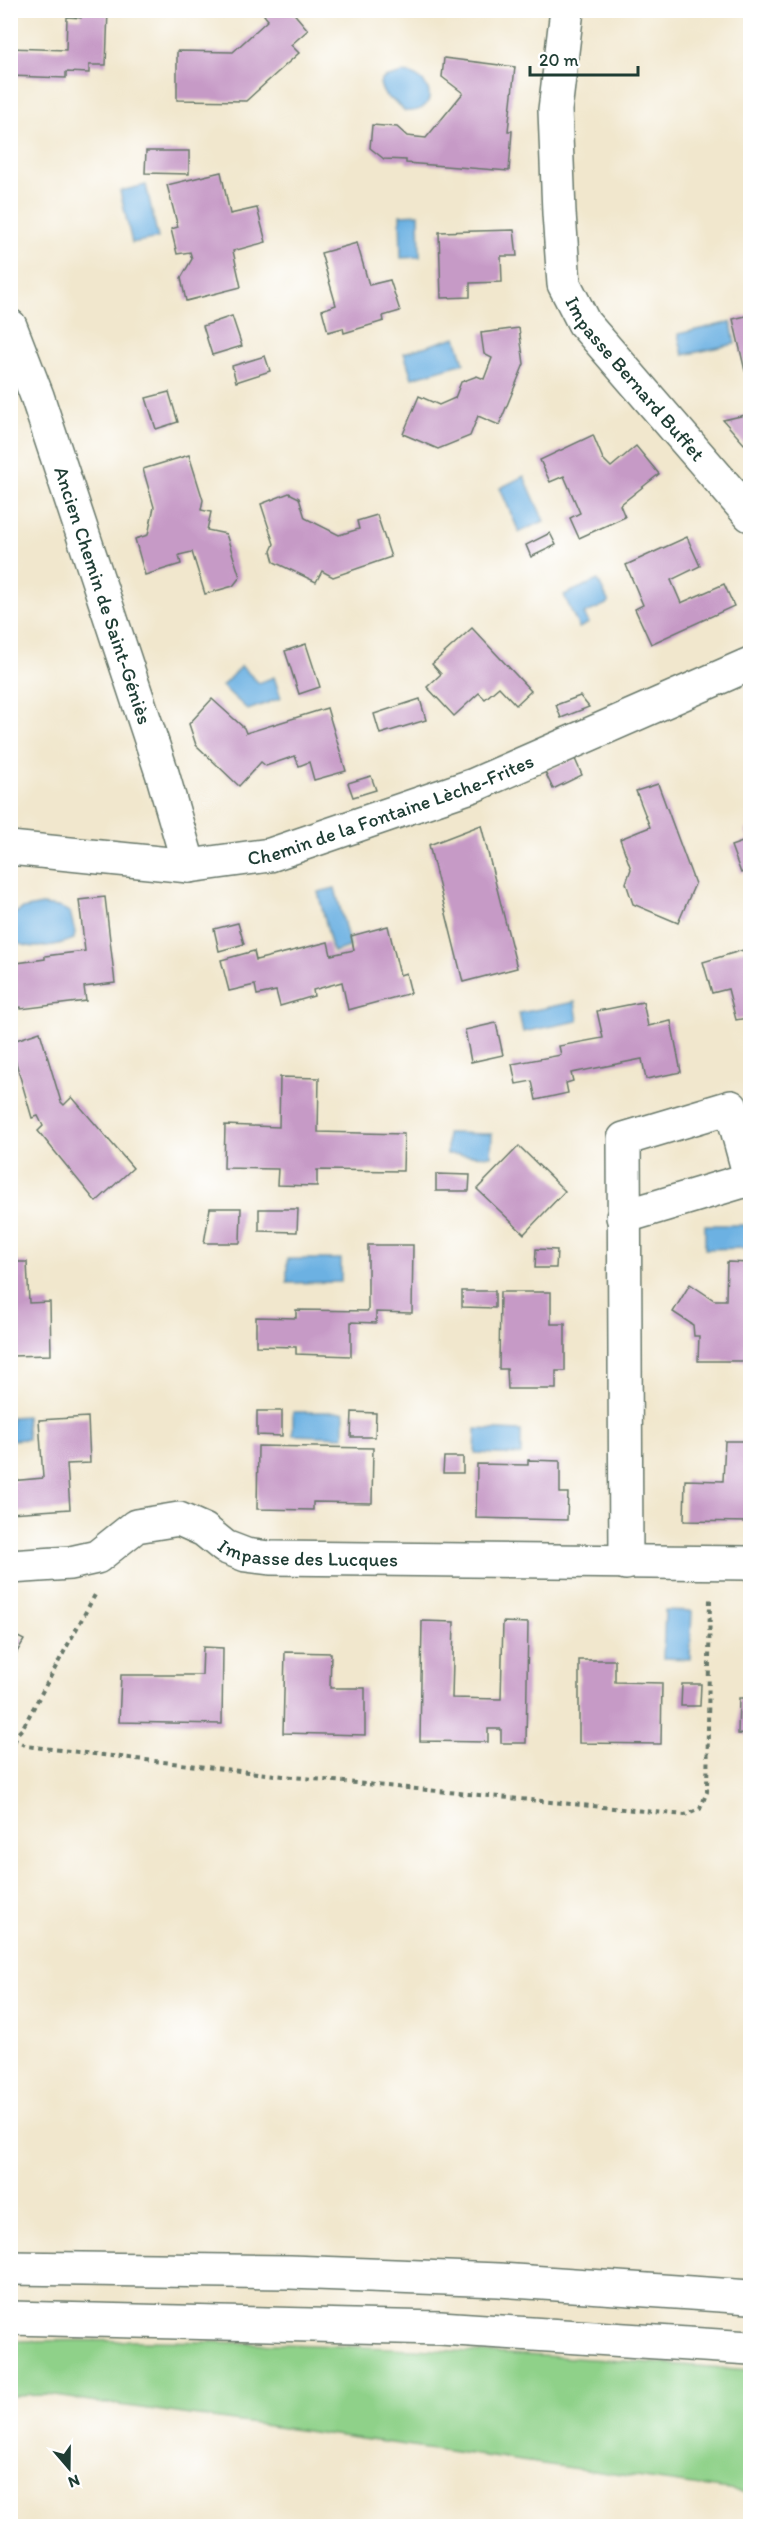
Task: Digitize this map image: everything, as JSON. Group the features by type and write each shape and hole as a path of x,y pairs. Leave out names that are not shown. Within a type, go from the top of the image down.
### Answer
{"main road":[{"name":"Impasse Bernard Buffet","path":"567,10 555,110 564,284 584,323 750,515"},
{"name":"Ancien Chemin de Saint-Géniès","path":"10,326 37,396 155,751 189,866"},
{"name":"Chemin de la Fontaine Lèche-Frites","path":"10,848 189,866 270,855 474,785 750,664"},
{"path":"623,1217 750,1178 731,1107 624,1139 623,1217 626,1563"},
{"name":"Impasse des Lucques","path":"10,1567 70,1563 97,1557 136,1526 180,1520 204,1530 225,1547 246,1555 262,1557 750,1563"},
{"path":"10,2268 313,2273 499,2280 750,2297"},
{"path":"10,2318 441,2328 750,2348"}],"path":[{"path":"97,1557 99,1588 22,1729 12,1739 26,1746 283,1776 685,1815 700,1809 707,1792 710,1563"}],"green space":[{"path":"10,2341 288,2344 565,2357 750,2370 750,2493 48,2395 11,2396"}],"water":[{"path":"403,73 413,75 427,86 428,101 416,110 404,111 401,106 384,94 382,89 380,83 384,78"},
{"path":"146,185 158,238 132,243 120,191"},
{"path":"419,214 420,257 401,258 400,215"},
{"path":"731,322 735,344 683,355 678,334"},
{"path":"456,337 464,363 412,378 404,353"},
{"path":"524,476 544,521 519,532 500,488"},
{"path":"598,580 609,603 584,614 589,623 579,628 564,595"},
{"path":"241,666 259,683 274,677 281,698 248,710 222,686"},
{"path":"335,888 350,947 333,952 318,892"},
{"path":"42,905 59,907 70,912 75,932 74,939 50,946 32,947 17,943 11,938 11,916 22,909"},
{"path":"575,1002 578,1021 523,1032 519,1013"},
{"path":"447,1133 492,1134 491,1156 447,1154"},
{"path":"705,1225 749,1225 749,1248 705,1249"},
{"path":"287,1259 341,1259 341,1282 287,1283"},
{"path":"293,1412 344,1412 344,1437 293,1435"},
{"path":"26,1416 28,1439 11,1440 11,1417"},
{"path":"476,1429 521,1431 521,1455 475,1453"},
{"path":"665,1610 692,1611 690,1659 663,1658"}],"building":[{"path":"82,10 108,10 106,65 89,65 89,73 66,72 66,78 10,76 10,48 66,50 67,17 81,18"},
{"path":"269,10 291,10 308,30 291,45 299,53 246,101 177,100 177,51 233,52 268,20 264,15"},
{"path":"432,10 475,10 474,17"},
{"path":"444,58 515,67 508,131 512,131 509,171 406,163 406,160 384,159 370,148 372,125 397,127 407,136 426,138 463,93 442,77"},
{"path":"146,151 189,151 189,174 145,173"},
{"path":"221,172 230,214 257,208 266,242 233,251 241,287 186,301 181,278 192,259 190,252 177,254 171,229 178,227 167,185"},
{"path":"514,230 517,256 501,256 502,282 470,283 470,297 441,298 439,232"},
{"path":"357,243 369,285 390,280 400,311 383,316 384,321 344,333 343,328 328,332 322,310 336,305 321,253"},
{"path":"750,315 750,369 745,371 733,319"},
{"path":"232,316 242,346 212,355 203,326"},
{"path":"519,328 524,364 499,425 478,416 470,436 438,449 403,434 419,396 439,405 455,398 461,382 477,376 484,379 492,358 484,354 481,333"},
{"path":"265,356 270,371 236,382 232,366"},
{"path":"169,392 178,422 156,429 146,398"},
{"path":"750,414 750,442 744,444 723,420"},
{"path":"593,435 603,459 611,467 636,446 659,474 620,505 625,517 579,538 570,518 580,513 564,476 550,482 540,460"},
{"path":"189,455 203,500 201,510 211,512 207,530 226,534 240,577 233,586 205,594 192,552 179,555 181,564 145,575 135,539 148,535 154,507 143,469"},
{"path":"289,493 299,498 305,518 339,535 359,529 357,521 377,515 391,557 333,577 322,571 316,582 274,562 271,551 274,544 261,504"},
{"path":"550,533 556,545 531,557 526,545"},
{"path":"687,537 700,566 671,580 681,603 724,584 734,606 651,644 635,609 643,605 626,565"},
{"path":"472,628 531,691 516,705 499,687 485,699 479,693 454,716 427,687 441,674 432,664"},
{"path":"306,644 320,687 299,694 285,651"},
{"path":"580,696 589,707 561,718 556,705"},
{"path":"212,699 244,728 246,733 327,708 346,771 314,780 309,762 299,766 295,756 266,766 261,762 239,786 196,745 189,724"},
{"path":"420,699 426,720 380,734 374,714"},
{"path":"575,759 582,775 553,789 545,772"},
{"path":"371,776 376,790 353,797 348,783"},
{"path":"658,784 695,884 678,923 633,904 626,883 631,869 620,839 650,827 636,791"},
{"path":"481,825 517,968 463,982 429,845"},
{"path":"750,828 750,869 741,873 731,846 748,840 745,830"},
{"path":"105,897 115,983 84,987 86,1001 21,1009 21,1007 10,1008 10,964 45,959 45,956 85,951 79,900"},
{"path":"238,923 244,944 219,951 214,929"},
{"path":"388,926 400,975 406,973 411,993 348,1010 342,982 313,990 314,996 280,1006 276,991 257,995 255,985 229,991 221,960 254,951 256,960 328,942 331,955 354,950 351,936"},
{"path":"750,948 750,1026 747,1018 736,1020 728,989 712,993 703,962"},
{"path":"643,1002 648,1026 671,1021 681,1072 646,1079 642,1059 571,1073 573,1081 566,1083 568,1093 536,1100 532,1081 516,1084 512,1064 561,1055 559,1046 603,1038 597,1011"},
{"path":"496,1023 503,1055 471,1062 465,1030"},
{"path":"40,1032 61,1102 64,1105 72,1097 133,1168 96,1202 38,1131 43,1126 38,1116 32,1118 10,1042"},
{"path":"280,1077 319,1078 318,1132 404,1134 403,1171 317,1170 317,1186 277,1185 278,1169 224,1168 225,1125 279,1127"},
{"path":"519,1146 565,1191 524,1234 477,1189"},
{"path":"436,1174 470,1175 469,1191 436,1191"},
{"path":"210,1208 241,1208 240,1243 204,1243"},
{"path":"259,1209 298,1209 297,1232 259,1231"},
{"path":"368,1245 413,1245 412,1313 376,1312 376,1323 351,1322 351,1356 296,1354 296,1347 256,1346 256,1317 296,1318 296,1310 368,1311"},
{"path":"536,1249 557,1250 556,1268 535,1268"},
{"path":"10,1262 27,1262 29,1303 50,1302 51,1355 10,1356"},
{"path":"727,1262 750,1263 750,1361 698,1361 699,1336 694,1336 693,1325 673,1312 690,1284 714,1300 726,1300"},
{"path":"462,1291 495,1291 495,1308 462,1307"},
{"path":"500,1292 551,1292 551,1324 565,1324 565,1371 556,1371 556,1389 508,1389 507,1369 499,1369"},
{"path":"257,1411 282,1411 282,1436 257,1435"},
{"path":"352,1412 376,1413 375,1437 351,1437"},
{"path":"88,1417 90,1463 67,1464 70,1509 10,1513 10,1481 43,1478 39,1420"},
{"path":"725,1441 750,1441 750,1522 684,1521 685,1480 723,1481"},
{"path":"258,1446 373,1448 372,1503 313,1502 313,1510 257,1509"},
{"path":"444,1457 463,1457 463,1473 443,1473"},
{"path":"528,1460 560,1461 560,1493 568,1493 567,1520 476,1518 477,1464 528,1465"},
{"path":"422,1621 454,1622 452,1698 501,1699 503,1622 528,1623 526,1743 501,1743 501,1729 488,1729 488,1742 420,1741"},
{"path":"10,1633 24,1640 10,1664"},
{"path":"203,1647 223,1648 222,1724 119,1722 121,1675 202,1675"},
{"path":"285,1652 331,1653 330,1688 365,1688 365,1735 283,1733"},
{"path":"579,1660 615,1660 615,1682 662,1683 661,1744 579,1743"},
{"path":"682,1684 701,1684 700,1706 681,1706"},
{"path":"739,1698 750,1698 750,1735 738,1734"}]}
